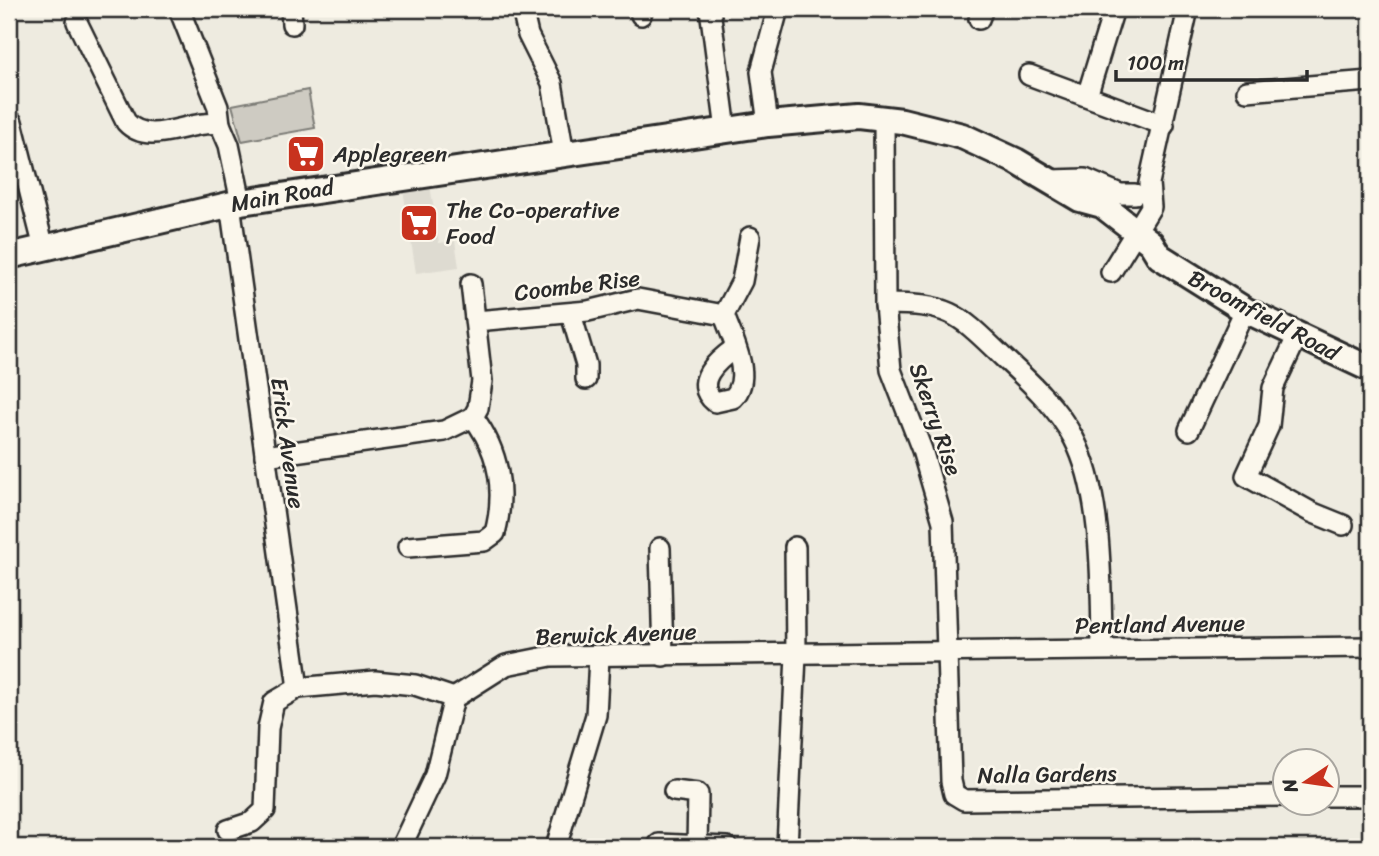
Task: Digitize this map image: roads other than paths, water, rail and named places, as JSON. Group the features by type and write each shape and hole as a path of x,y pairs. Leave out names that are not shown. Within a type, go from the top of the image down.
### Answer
{"main road":[{"name":"Broomfield Road","path":"768,124 833,116 884,118 962,136 1051,180 1080,199 1102,205 1129,231 1151,243 1159,256 1244,310 1370,369"},
{"name":"Main Road","path":"9,256 236,203 768,124"}],"street":[{"name":"Erick Avenue","path":"179,9 218,107 220,124 229,145 265,456 298,688"},
{"path":"522,9 528,35 552,83 564,154"},
{"path":"710,9 726,130"},
{"path":"768,124 761,72 778,9"},
{"path":"1087,96 1114,9"},
{"path":"1111,272 1129,231 1164,125 1188,9"},
{"path":"77,22 126,122 134,131 151,134 195,123 220,124"},
{"path":"1029,75 1164,125"},
{"path":"1247,91 1370,81"},
{"name":"Skerry Rise","path":"884,118 885,304 891,370 922,450 943,522 949,651"},
{"path":"12,122 44,248"},
{"path":"1051,180 1085,179 1120,194 1142,188"},
{"path":"735,348 724,315 742,281 750,237"},
{"path":"265,456 444,431 473,417 480,400 482,380 471,284"},
{"name":"Coombe Rise","path":"476,321 571,314 638,299 724,315"},
{"path":"885,304 937,306 960,318 1014,367 1067,427 1081,455 1096,523 1102,649"},
{"path":"1189,430 1244,310"},
{"path":"571,314 586,365 586,379"},
{"path":"1297,337 1273,388 1269,426 1247,476 1311,512 1343,525"},
{"path":"408,547 484,541 495,533 500,503 497,464 488,439 473,417"},
{"path":"787,847 796,655 795,547"},
{"path":"660,548 663,656"},
{"name":"Pentland Avenue","path":"949,651 1370,647"},
{"name":"Berwick Avenue","path":"454,698 506,665 551,656 949,651"},
{"name":"Nalla Gardens","path":"949,651 951,781 954,794 958,798 1270,796"},
{"path":"556,847 596,715 600,657"},
{"path":"228,830 252,822 265,810 268,728 274,702 298,688 374,681 415,685 454,698 435,775 401,847"},
{"path":"674,790 698,794 696,846"},
{"path":"1340,796 1370,796"},
{"path":"659,844 727,847"}],"place":[{"name":"Applegreen","path":"306,154"},
{"name":"The Co-operative Food","path":"419,223"}]}
